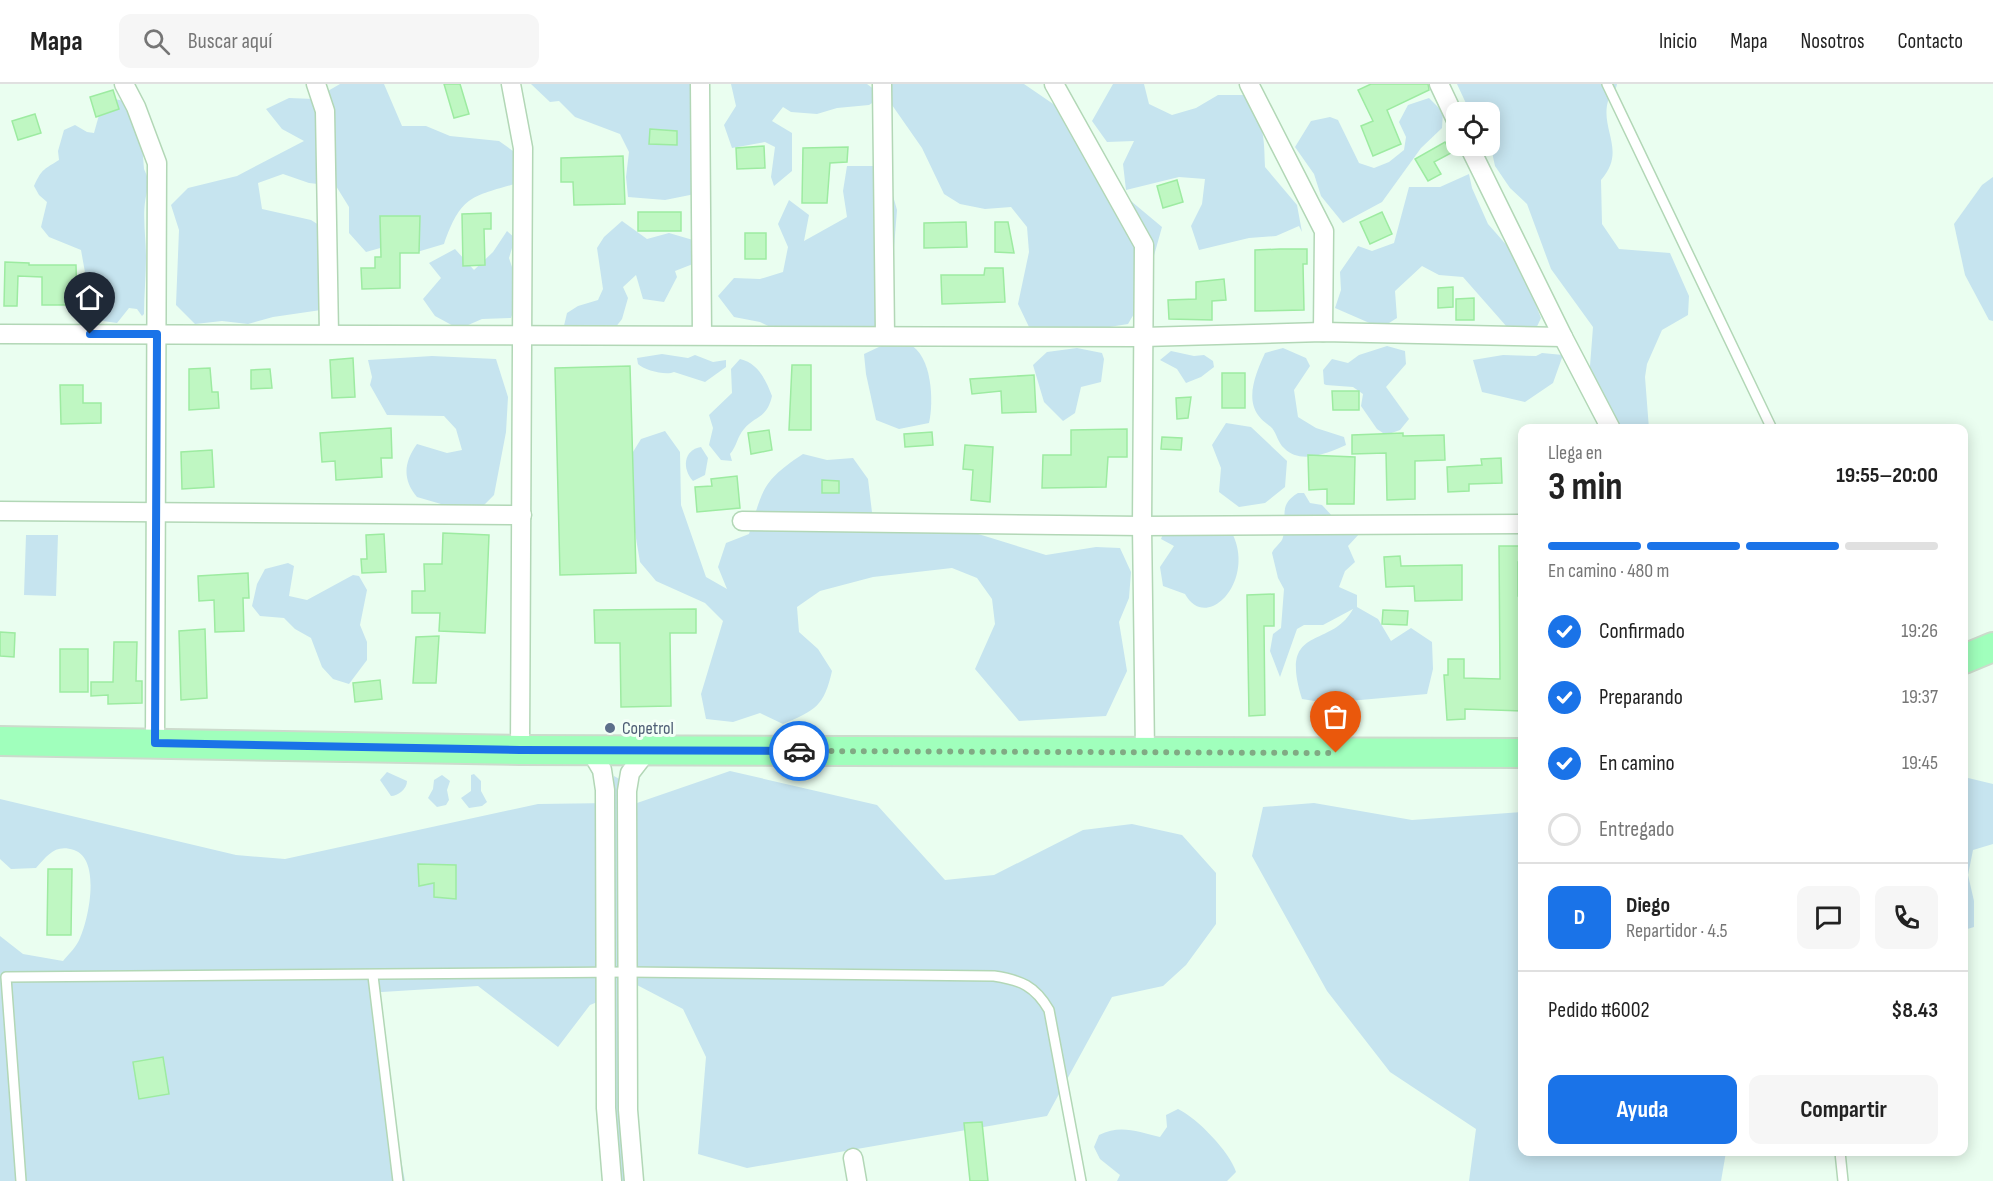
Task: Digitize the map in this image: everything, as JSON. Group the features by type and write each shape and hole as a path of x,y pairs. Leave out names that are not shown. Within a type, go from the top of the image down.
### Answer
{"main road":[{"path":"1968,657 1993,647"},
{"path":"0,741 520,750 1518,753"}],"street":[{"path":"124,84 136,106 157,162 155,743"},
{"path":"316,84 325,111 328,334"},
{"path":"511,84 523,148 520,750"},
{"path":"700,84 702,335"},
{"path":"882,84 885,335"},
{"path":"1054,84 1144,245 1142,526 1145,752"},
{"path":"1250,84 1324,231 1323,332"},
{"path":"1439,84 1448,102"},
{"path":"1474,156 1608,424"},
{"path":"0,333 1143,337 1323,332 1563,337"},
{"path":"0,511 522,515"},
{"path":"742,521 1142,526 1518,524"},
{"path":"590,750 604,779 606,1108 612,1181"},
{"path":"634,1181 628,1110 628,782 636,762 648,751"},
{"path":"853,1158 857,1181"}],"lane":[{"path":"1607,84 1770,424"},
{"path":"21,1181 6,977 373,976 628,972 994,976 1027,984 1049,1010 1081,1181"},
{"path":"373,976 398,1181"},
{"path":"1840,1156 1843,1181"}],"shaded area":[{"path":"340,84 384,84 402,126 426,126 450,136 499,141 520,156 521,182 471,200 457,215 444,244 417,252 391,245 366,252 349,233 349,207 336,186 309,183 283,174 258,183 262,209 311,220 333,234 330,261 319,284 321,310 273,317 248,324 222,321 195,324 176,305 179,230 171,205 188,188 237,176 304,141 282,129 266,109 289,98 314,99"},
{"path":"531,84 705,84 695,194 665,200 628,197 626,177 629,152 620,134 575,117 559,101 550,102"},
{"path":"731,84 867,84 883,96 869,105 837,108 817,114 791,112 783,107 772,121 792,133 792,171 774,186 771,177 775,147 765,142 732,148 724,125 736,106"},
{"path":"892,84 1024,84 1062,110 1101,176 1162,227 1141,302 1128,324 1078,332 1029,327 1018,304 1029,252 1027,227 1011,207 985,209 960,204 944,194 922,148 892,105"},
{"path":"1113,84 1144,84 1149,104 1172,115 1196,108 1218,95 1244,95 1256,113 1262,129 1265,167 1297,205 1302,232 1299,226 1276,236 1249,238 1199,250 1191,226 1202,204 1205,179 1179,177 1126,190 1123,164 1134,141 1107,142 1092,121"},
{"path":"1457,84 1617,84 1608,101 1606,112 1613,150 1612,160 1601,180 1602,224 1619,249 1670,253 1689,296 1688,315 1662,330 1647,364 1645,377 1649,424 1608,424 1589,379 1593,327 1551,269 1527,204 1510,188 1495,166 1493,156 1500,156 1500,102 1465,102"},
{"path":"1429,98 1443,112 1442,128 1421,148 1382,202 1343,223 1321,196 1314,174 1295,147 1311,121 1330,117 1338,120 1359,163 1374,168 1389,162 1404,150 1406,137 1399,122 1408,105"},
{"path":"115,99 128,102 142,144 144,169 150,183 144,211 146,257 144,314 142,316 137,309 129,308 117,323 96,320 81,311 86,278 81,250 49,237 41,227 47,202 34,186 42,172 59,160 58,151 64,130 75,125 94,133 99,115"},
{"path":"847,166 873,166 890,185 897,210 888,323 866,340 783,333 760,322 734,317 718,296 734,278 760,279 783,272 788,247 778,224 789,200 809,215 804,241 847,217 843,191"},
{"path":"1469,174 1472,188 1488,224 1517,257 1541,318 1532,337 1507,327 1463,277 1439,275 1422,266 1395,291 1397,318 1381,328 1335,308 1341,290 1340,272 1358,246 1372,251 1394,243 1409,187 1440,187"},
{"path":"1993,177 1993,321 1989,320 1965,275 1954,224 1982,185"},
{"path":"622,221 647,239 669,233 693,240 698,262 675,271 677,277 664,302 643,299 636,275 623,287 628,298 622,319 608,337 563,330 567,313 578,306 598,300 603,289 597,248 604,237"},
{"path":"507,231 515,238 509,258 520,291 511,318 482,319 459,329 435,316 423,299 441,278 429,263 455,249 474,270 493,252"},
{"path":"909,344 923,358 927,368 930,379 931,414 929,423 899,429 876,420 864,354 881,346"},
{"path":"1387,346 1405,351 1406,364 1386,387 1409,419 1400,430 1386,435 1377,429 1361,406 1363,394 1353,387 1324,384 1323,370 1332,359 1348,363 1359,355"},
{"path":"1077,348 1102,353 1104,359 1101,382 1081,387 1075,413 1063,421 1044,402 1033,365 1047,352"},
{"path":"1283,348 1306,358 1310,366 1294,390 1298,417 1316,428 1344,437 1346,445 1314,456 1298,456 1282,446 1272,428 1258,415 1254,408 1252,392 1259,368 1265,353"},
{"path":"1171,351 1194,356 1204,355 1213,361 1214,367 1201,377 1186,383 1177,369 1160,360"},
{"path":"1542,353 1563,355 1553,383 1525,402 1482,392 1473,360 1503,355 1536,356"},
{"path":"662,354 688,358 695,355 713,362 726,360 726,367 705,382 674,372 655,372 638,364 637,358"},
{"path":"432,356 496,359 508,397 506,432 494,495 478,511 465,511 417,497 407,477 409,457 417,444 447,453 462,450 456,429 444,416 387,415 370,385 372,377 368,360"},
{"path":"740,359 756,368 764,378 772,396 764,413 742,432 730,454 732,461 721,460 709,445 713,428 709,415 732,393 731,369"},
{"path":"1226,423 1251,427 1287,461 1285,487 1265,503 1239,507 1219,492 1221,468 1212,445"},
{"path":"665,431 680,452 681,505 706,577 727,589 718,567 726,543 749,534 766,487 789,463 803,454 827,460 853,458 868,479 874,529 975,533 1046,555 1096,547 1120,548 1131,572 1129,598 1119,622 1127,671 1106,716 1019,721 975,669 995,624 992,599 977,578 952,568 873,577 820,591 797,607 799,632 818,649 832,671 826,692 817,705 803,715 783,724 760,713 733,722 706,719 701,694 723,621 705,603 656,581 640,562 627,485 628,460 641,439"},
{"path":"701,447 708,458 705,475 693,481 687,471 686,461 691,452"},
{"path":"1298,493 1304,493 1310,503 1322,505 1334,518 1360,533 1348,546 1355,562 1345,571 1339,587 1357,595 1357,607 1378,619 1391,641 1411,628 1432,642 1433,669 1427,694 1327,703 1302,699 1296,675 1297,659 1302,648 1344,622 1353,609 1323,625 1304,625 1297,629 1280,677 1270,651 1273,634 1281,628 1284,589 1278,578 1272,553 1283,537 1284,513 1287,503"},
{"path":"1230,529 1237,548 1238,566 1234,582 1227,595 1217,604 1205,608 1194,605 1185,594 1163,586 1160,567 1174,546 1161,539 1163,534"},
{"path":"26,535 58,535 56,596 24,595"},
{"path":"288,563 294,566 289,596 307,600 353,575 359,576 367,590 360,625 367,642 367,660 349,684 333,679 322,667 311,638 295,629 284,618 260,616 252,606 257,584 265,569"},
{"path":"730,771 877,805 945,880 994,875 1083,830 1132,824 1182,835 1216,873 1216,924 1186,965 1163,986 1112,997 1047,1116 747,1168 698,1154 706,1057 683,1009 637,985 622,992 628,1181 618,1181 612,1108 612,996 590,1005 558,1047 478,986 370,993 405,1181 0,1181 0,936 23,954 63,961 80,938 87,917 90,877 88,865 82,856 74,850 62,848 48,855 36,868 11,869 0,859 0,799 236,855 285,859 538,804 611,803 614,776 621,780 621,803 637,803"},
{"path":"387,772 407,781 402,792 391,796 380,780"},
{"path":"474,774 481,781 481,791 487,802 482,806 469,808 461,798 471,791 471,775"},
{"path":"442,775 450,781 447,790 449,800 446,805 437,807 428,798 433,789 434,780"},
{"path":"1968,778 1993,784 1993,844 1973,850 1968,875"},
{"path":"1314,803 1412,820 1518,812 1518,1156 1725,1156 1721,1181 1469,1181 1476,1129 1390,1072 1327,991 1252,856 1263,807"},
{"path":"1968,875 1974,901 1974,927 1968,929"},
{"path":"1178,1109 1186,1113 1212,1136 1233,1164 1236,1172 1227,1181 1117,1181 1120,1175 1100,1159 1094,1147 1099,1135 1122,1129 1160,1137 1167,1127 1166,1115"}],"building":[{"path":"444,84 460,84 469,114 454,118"},
{"path":"1371,84 1428,84 1429,90 1387,110 1401,144 1373,156 1361,126 1373,121 1358,90"},
{"path":"113,90 119,109 96,117 90,97"},
{"path":"35,114 41,133 18,140 12,121"},
{"path":"650,129 677,131 677,145 649,144"},
{"path":"1445,142 1446,144 1446,156 1434,162 1441,174 1428,181 1415,159"},
{"path":"764,146 765,168 737,169 736,148"},
{"path":"848,147 847,162 830,163 827,203 802,203 803,148"},
{"path":"623,156 625,204 574,205 573,182 561,182 561,158"},
{"path":"1177,180 1183,202 1163,208 1157,186"},
{"path":"638,212 681,212 681,231 638,231"},
{"path":"1382,212 1392,234 1370,244 1360,222"},
{"path":"491,213 491,229 484,229 485,265 463,266 462,214"},
{"path":"380,216 420,216 419,253 400,253 400,288 362,289 361,268 375,268 375,257 381,257"},
{"path":"966,222 967,247 924,248 924,223"},
{"path":"995,222 1008,222 1014,253 995,252"},
{"path":"745,233 766,233 766,259 745,259"},
{"path":"1307,249 1307,264 1303,264 1304,310 1255,311 1255,250"},
{"path":"5,262 29,263 29,265 76,265 77,305 42,305 42,277 18,276 17,306 4,306"},
{"path":"985,268 1003,268 1005,302 942,304 941,275 984,275"},
{"path":"1224,279 1226,300 1212,301 1212,320 1169,319 1168,300 1196,299 1196,282"},
{"path":"1453,287 1453,307 1438,308 1438,288"},
{"path":"1474,298 1474,320 1456,320 1456,299"},
{"path":"353,358 355,397 332,398 330,360"},
{"path":"792,365 811,365 811,430 789,430"},
{"path":"630,366 636,573 560,575 555,368"},
{"path":"210,368 212,392 218,392 219,408 189,410 189,369"},
{"path":"270,369 272,388 251,389 251,370"},
{"path":"1222,373 1245,373 1245,408 1222,408"},
{"path":"1034,375 1036,412 1002,413 1001,391 972,394 970,379"},
{"path":"60,385 83,385 83,403 101,403 101,423 61,424"},
{"path":"1332,391 1359,391 1359,410 1333,410"},
{"path":"1191,397 1188,418 1177,419 1176,398"},
{"path":"391,428 392,458 381,458 382,477 336,480 335,461 322,462 320,433"},
{"path":"1127,429 1127,457 1108,457 1106,487 1042,488 1043,455 1071,455 1071,430"},
{"path":"769,430 772,450 751,454 748,433"},
{"path":"932,432 933,445 905,447 904,434"},
{"path":"1403,433 1403,436 1444,435 1445,460 1415,461 1415,499 1387,500 1386,453 1352,454 1352,435"},
{"path":"1162,437 1182,438 1181,450 1161,449"},
{"path":"965,445 993,447 990,502 971,500 973,470 963,469"},
{"path":"212,450 214,487 182,489 181,452"},
{"path":"1308,455 1355,457 1354,504 1327,504 1327,489 1309,490"},
{"path":"1501,458 1502,483 1469,484 1469,491 1448,492 1447,467 1482,465 1481,459"},
{"path":"737,476 740,508 697,512 695,487 712,486 711,479"},
{"path":"822,480 839,481 839,493 822,493"},
{"path":"443,533 489,535 485,633 439,631 440,613 412,613 412,591 425,591 424,564 442,564"},
{"path":"384,534 386,572 362,573 361,559 367,559 366,535"},
{"path":"1499,546 1518,546 1518,711 1465,709 1465,719 1447,720 1444,675 1448,675 1448,659 1464,659 1464,678 1500,679"},
{"path":"1400,556 1401,566 1462,565 1462,600 1415,601 1414,586 1386,587 1384,557"},
{"path":"248,573 249,598 243,598 244,631 215,632 214,600 199,601 198,576"},
{"path":"1274,594 1274,626 1264,626 1265,715 1249,716 1247,595"},
{"path":"696,609 696,633 670,633 671,706 621,707 620,643 595,643 594,610"},
{"path":"1383,610 1408,611 1407,625 1382,624"},
{"path":"205,629 207,698 181,700 179,631"},
{"path":"0,632 15,633 14,657 0,656"},
{"path":"439,636 436,683 413,683 416,637"},
{"path":"114,642 137,642 136,681 142,681 142,703 108,704 108,695 91,696 91,682 113,682"},
{"path":"60,649 88,649 88,692 60,692"},
{"path":"380,680 382,699 355,702 353,683"},
{"path":"418,864 456,865 456,899 434,897 434,883 419,886"},
{"path":"48,869 72,869 71,935 47,935"},
{"path":"163,1057 169,1094 139,1099 133,1062"},
{"path":"982,1122 988,1181 970,1181 964,1123"}],"way so far":[{"path":"799,751 1336,753"}],"place":[{"name":"Copetrol","path":"610,728"}],"route":[{"path":"90,334 157,334 155,743 520,750 799,751"}]}
